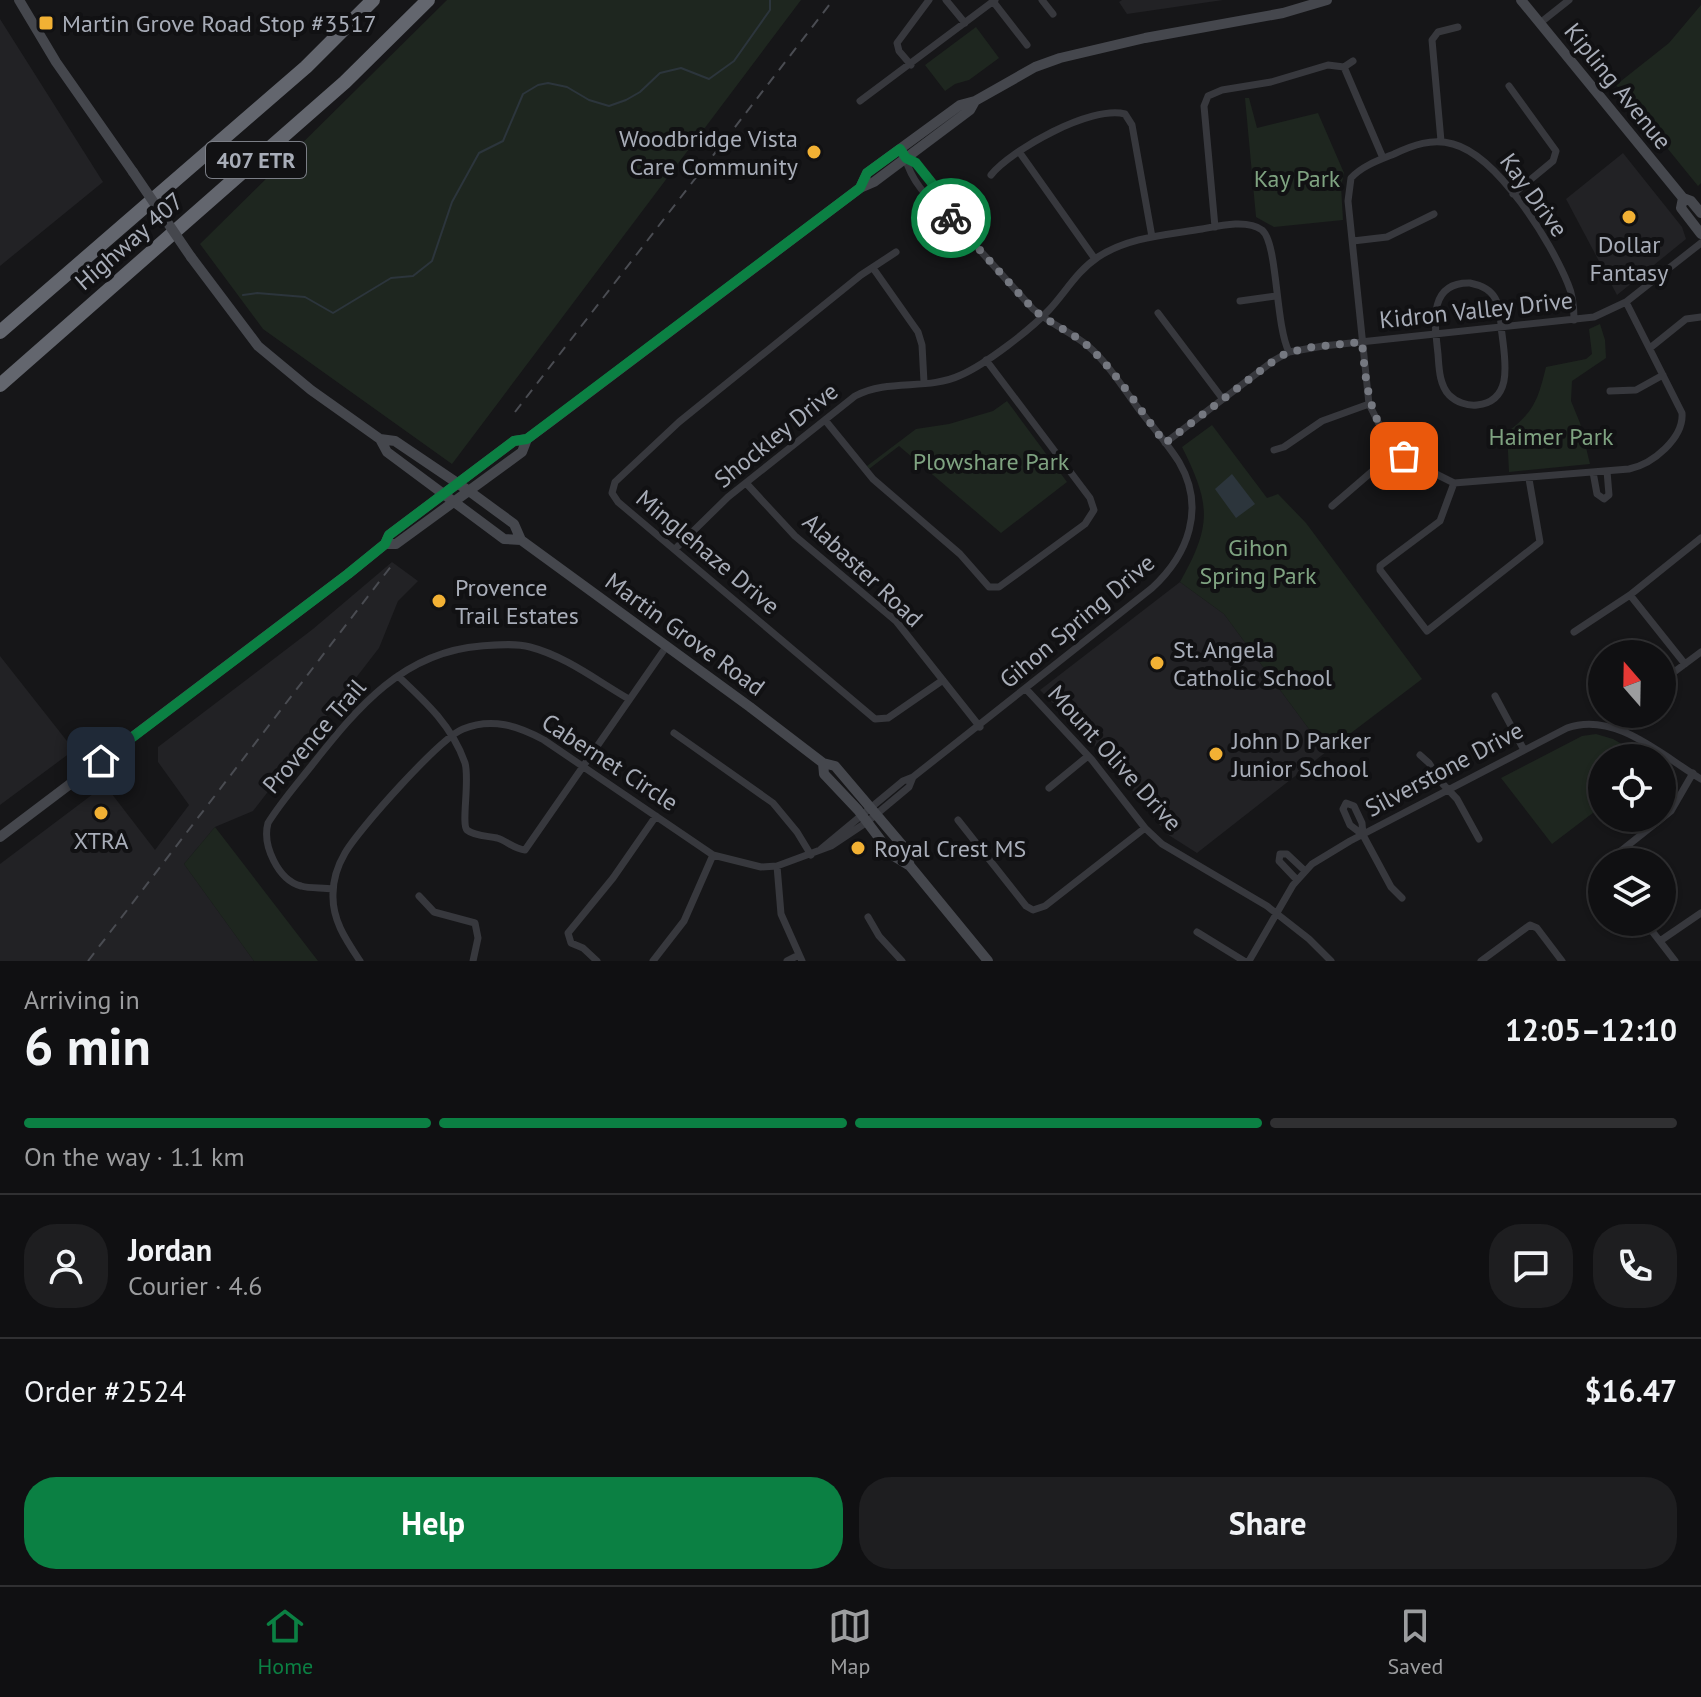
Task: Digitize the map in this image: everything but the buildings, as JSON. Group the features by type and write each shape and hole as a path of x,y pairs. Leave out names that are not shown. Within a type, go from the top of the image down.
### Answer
{"highway":[{"name":"Highway 407","path":"0,332 306,67 373,0"},
{"name":"Highway 407","path":"0,385 345,82 428,0"}],"main road":[{"name":"Martin Grove Road","path":"19,0 56,62 191,257 258,346 311,390 380,439 387,452 453,502 504,539 521,540"},
{"path":"0,837 385,544 389,535 457,483 514,441 527,439 860,188 874,182 903,154 970,110 975,101 1035,67 1060,58 1145,38 1283,13 1327,0"},
{"name":"Kipling Avenue","path":"1521,0 1683,198 1691,201 1701,213"},
{"name":"Kipling Avenue","path":"1683,198 1681,208 1701,234"},
{"name":"Martin Grove Road","path":"380,439 395,441 469,491 514,524 521,540 823,763 835,766 903,846 910,866"},
{"path":"385,544 396,544 522,452 527,439"},
{"name":"Martin Grove Road","path":"823,763 824,774 892,855 910,866 988,961"}],"street":[{"path":"911,65 899,51 897,43 929,0"},
{"path":"946,0 965,23"},
{"path":"860,101 993,0 1027,45"},
{"path":"1042,0 1053,14"},
{"path":"1540,23 1569,0"},
{"path":"1458,27 1438,32 1432,40 1441,141 1419,144 1383,158 1356,173 1348,186 1369,404 1383,432 1397,450 1414,463 1454,483 1529,479 1638,467 1671,442 1681,430 1683,422 1679,405 1626,302"},
{"path":"1215,227 1204,106 1208,96 1328,65 1344,67 1353,61"},
{"path":"1344,67 1383,158"},
{"path":"1509,86 1556,151 1553,161 1513,194"},
{"path":"991,175 1002,162 1075,122 1113,112 1125,114 1132,125 1152,237"},
{"name":"Kay Drive","path":"1441,141 1465,148 1480,157 1538,226 1568,283 1574,320"},
{"path":"1020,153 1095,259 1124,244 1152,237 1215,227 1257,227 1267,235 1271,248 1282,335 1289,352"},
{"name":"Gihon Spring Drive","path":"864,818 909,787 913,777 980,727 1169,572 1179,557 1189,530 1191,499 1184,472 1165,443 1089,347 1042,317 977,250 947,214 943,197 916,163 903,154"},
{"path":"1353,241 1387,237 1434,214"},
{"name":"Kidron Valley Drive","path":"1165,443 1222,398 1289,352 1594,317 1626,302 1701,243"},
{"name":"Minglehaze Drive","path":"896,252 679,422 615,482 612,493 618,502 875,719 888,718 943,680"},
{"name":"Shockley Drive","path":"675,549 746,483 863,391 891,384 952,379 986,360 1042,317 1095,259"},
{"path":"873,268 918,332 922,345 924,382"},
{"path":"1463,283 1477,284 1490,292 1498,305 1501,328 1505,381 1496,397 1475,405 1455,400 1441,380 1434,315 1438,300 1451,287 1463,283"},
{"path":"1240,301 1276,296"},
{"path":"1158,313 1222,398"},
{"path":"1650,348 1686,319 1701,317"},
{"path":"825,420 873,479 960,554 989,587 999,587 1085,524 1094,510 1090,498 986,360"},
{"path":"1610,391 1636,390 1663,375"},
{"path":"1274,450 1284,447 1322,421 1369,404"},
{"path":"1332,506 1397,450"},
{"path":"1593,472 1597,494 1604,499 1609,495 1607,471"},
{"path":"1454,483 1440,521 1380,566 1427,631 1540,542 1529,479"},
{"name":"Alabaster Road","path":"746,483 795,536 889,614 980,727"},
{"path":"1574,632 1630,595 1701,538"},
{"path":"1630,595 1685,664"},
{"name":"Provence Trail","path":"333,889 297,885 284,874 268,849 268,823 339,730 388,683 411,666 449,649 526,646 570,664 627,698"},
{"path":"398,676 429,705 452,734 467,774 468,797 463,821 466,828 473,833 501,839 519,849 528,848 627,698 666,647"},
{"path":"1676,671 1701,652"},
{"name":"Mount Olive Drive","path":"1026,689 1088,756 1145,828 1172,851 1267,906 1331,961"},
{"path":"1495,696 1524,750"},
{"name":"Cabernet Circle","path":"360,961 343,938 336,914 333,889 342,858 353,839 440,743 467,727 498,722 525,730 582,765 713,855 753,865 777,866 811,855 864,818"},
{"name":"Silverstone Drive","path":"1246,961 1304,870 1363,835 1580,723 1602,724 1623,731 1701,779"},
{"path":"674,733 773,803 811,855"},
{"path":"1420,755 1459,801 1479,839"},
{"path":"1049,788 1088,756"},
{"path":"1625,848 1671,811 1693,773"},
{"path":"597,961 583,948 571,943 568,933 613,878 656,816"},
{"path":"958,820 1026,906 1033,910 1045,906 1145,828"},
{"path":"1363,835 1391,887 1402,898"},
{"path":"1297,880 1279,861 1280,854 1287,854 1304,870"},
{"path":"653,961 684,921 713,855"},
{"path":"777,866 781,914 800,958 787,961"},
{"path":"419,896 434,912 475,923 478,938 473,961"},
{"path":"1660,941 1701,913"},
{"path":"868,917 879,936 902,961"},
{"path":"1481,961 1530,925 1537,928 1562,961"},
{"path":"1197,932 1246,961"},
{"path":"1656,936 1675,961"}],"shaded area":[{"path":"1223,0 1127,14 1119,2"},
{"path":"0,19 103,182 0,266"},
{"path":"1623,153 1682,227 1686,239 1617,295 1566,199"},
{"path":"1232,474 1255,504 1236,518 1215,489"},
{"path":"392,562 418,581 398,601 379,648 253,811 215,827 184,864 254,961 0,961 0,864 105,785 155,850 189,805 158,762 158,747 313,629"},
{"path":"1180,582 1224,614 1326,752 1197,853 1167,834 1106,757 1040,690"},
{"path":"0,656 74,750 0,805"}],"green space":[{"path":"447,0 801,0 452,464 263,329 200,244"},
{"path":"1701,5 1701,183 1698,186 1616,85 1669,43"},
{"path":"976,27 999,58 969,80 945,91 925,65"},
{"name":"Kay Park","path":"1245,98 1249,98 1257,128 1318,113 1344,173 1341,186 1343,220 1274,227 1256,217"},
{"name":"Haimer Park","path":"1600,324 1606,358 1572,381 1571,401 1590,464 1509,472 1507,432 1534,404 1546,367 1586,359 1592,354 1589,329"},
{"name":"Plowshare Park","path":"1007,401 1067,482 1001,533 899,446 869,469 867,466 916,429 949,424 993,411"},
{"name":"Gihon Spring Park","path":"1212,425 1267,498 1278,494 1306,523 1422,679 1326,752 1224,614 1180,582 1198,545 1204,515 1203,500 1182,447"},
{"path":"1596,734 1622,744 1588,744 1588,817 1552,844 1501,778 1582,736"},
{"path":"215,827 318,961 254,961 184,864"}],"waterway":[{"path":"243,295 257,293 305,297 333,313 391,278 413,276 432,261 452,202 479,153 503,141 523,94 548,83 567,87 589,100 609,106 640,92 660,73 681,68 709,79 734,61 770,10 770,0"}],"railway":[{"path":"515,412 833,0"},
{"path":"88,961 392,565"}],"way so far":[{"path":"951,218 1033,309 1048,322 1079,339 1098,356 1165,443 1280,356 1305,348 1362,342 1369,404 1383,432 1404,456"}],"place":[{"name":"Martin Grove Road Stop #3517","path":"46,23"},
{"name":"Woodbridge Vista Care Community","path":"814,152"},
{"name":"Dollar Fantasy","path":"1629,217"},
{"name":"Provence Trail Estates","path":"439,601"},
{"name":"St. Angela Catholic School","path":"1157,663"},
{"name":"John D Parker Junior School","path":"1216,754"},
{"name":"XTRA","path":"101,813"},
{"name":"Royal Crest MS","path":"858,848"}],"route":[{"path":"101,761 348,574 385,544 389,535 433,500 514,441 527,439 860,188 867,173 900,149 906,158 916,163 943,197 951,218"}]}
